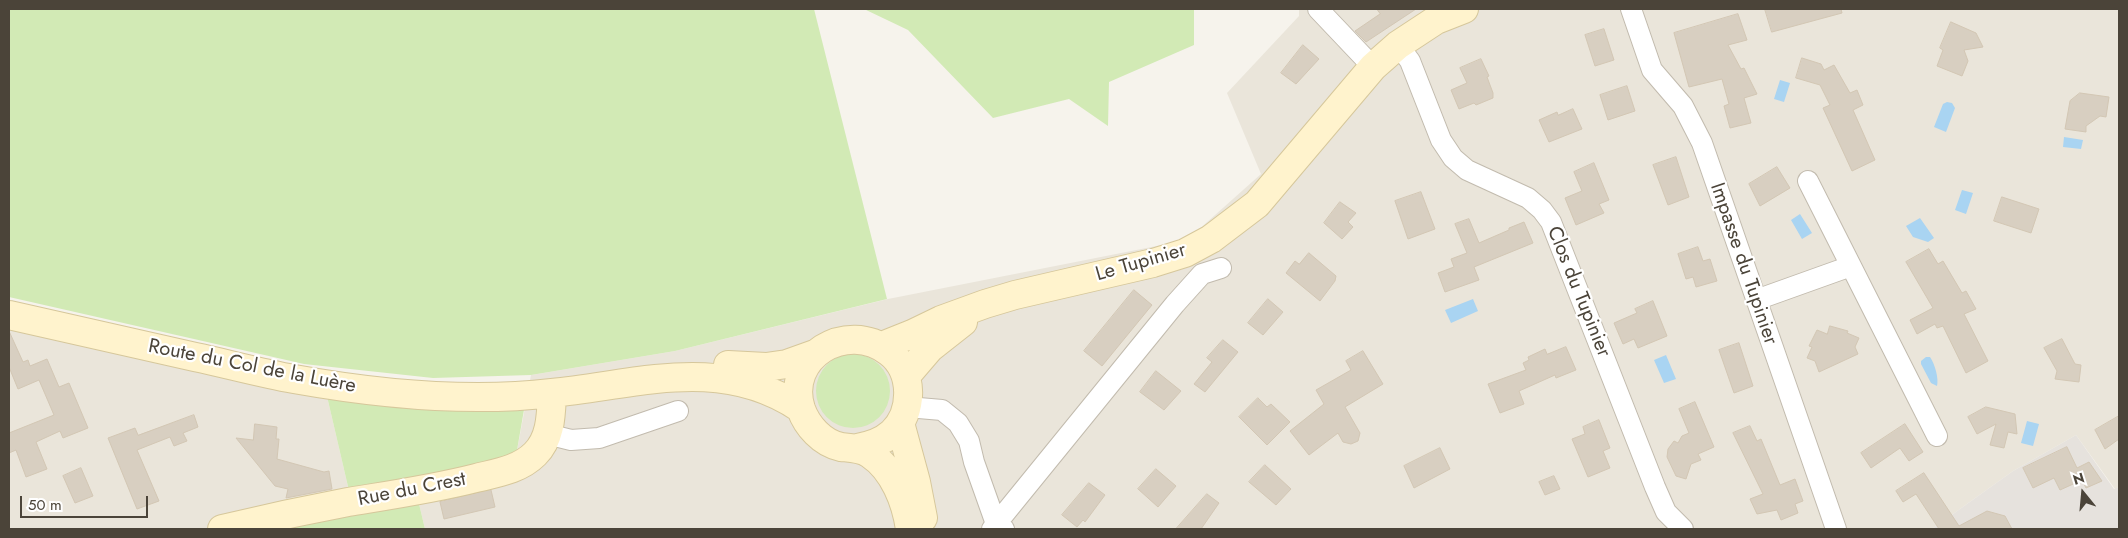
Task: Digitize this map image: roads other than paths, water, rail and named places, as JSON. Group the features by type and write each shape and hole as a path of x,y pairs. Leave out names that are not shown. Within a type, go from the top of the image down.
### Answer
{"street":[{"path":"1318,9 1373,67"},
{"name":"Le Tupinier","path":"882,346 941,320 985,304 1015,295 1153,263 1185,253 1211,239 1257,204 1373,67 1398,45 1436,20 1464,9"},
{"name":"Impasse du Tupinier","path":"1631,9 1652,70 1683,106 1702,143 1836,529"},
{"name":"Clos du Tupinier","path":"1398,45 1410,61 1440,140 1453,158 1467,170 1528,198 1542,210 1551,222 1655,487 1666,512 1683,529"},
{"path":"1808,181 1938,436"},
{"path":"1756,300 1851,266"},
{"name":"Le Tupinier","path":"997,527 1175,304 1202,274 1221,268"},
{"path":"906,376 930,348 985,304"},
{"name":"Route du Col de la Luère","path":"9,315 294,379 435,397 552,394 648,380 696,376 734,380 760,386 784,397 800,408"},
{"path":"847,339 859,339 882,346 892,354 906,376 909,391 903,415 892,433 882,441 870,446 857,448 839,446 822,438 808,425 800,408 799,389 804,370 815,354 824,347 847,339"},
{"name":"Route du Col de la Luère","path":"648,380 697,368 730,365 773,366 787,364 815,354"},
{"name":"Rue du Crest","path":"222,529 349,502 430,489 508,470 522,464 536,454 550,426 552,394"},
{"path":"903,415 942,410 958,423 969,441 974,462 997,527"},
{"path":"547,434 571,440 599,438 678,411"},
{"path":"903,415 924,529"},
{"path":"857,448 869,453 877,460 895,483 904,504 910,529"}],"water":[{"path":"1780,80 1790,83 1784,102 1774,99"},
{"path":"1947,102 1952,103 1955,108 1946,132 1934,127 1943,104"},
{"path":"2064,137 2083,140 2081,149 2063,147"},
{"path":"1962,190 1973,193 1966,214 1955,210"},
{"path":"1800,214 1812,233 1802,239 1791,220"},
{"path":"1920,218 1934,238 1928,242 1913,237 1906,226"},
{"path":"1473,299 1478,311 1451,323 1445,310"},
{"path":"1666,355 1676,379 1664,383 1654,360"},
{"path":"1926,357 1930,357 1933,364 1937,376 1937,386 1931,383 1921,364 1921,361"},
{"path":"2027,421 2039,424 2033,446 2021,443"}]}
